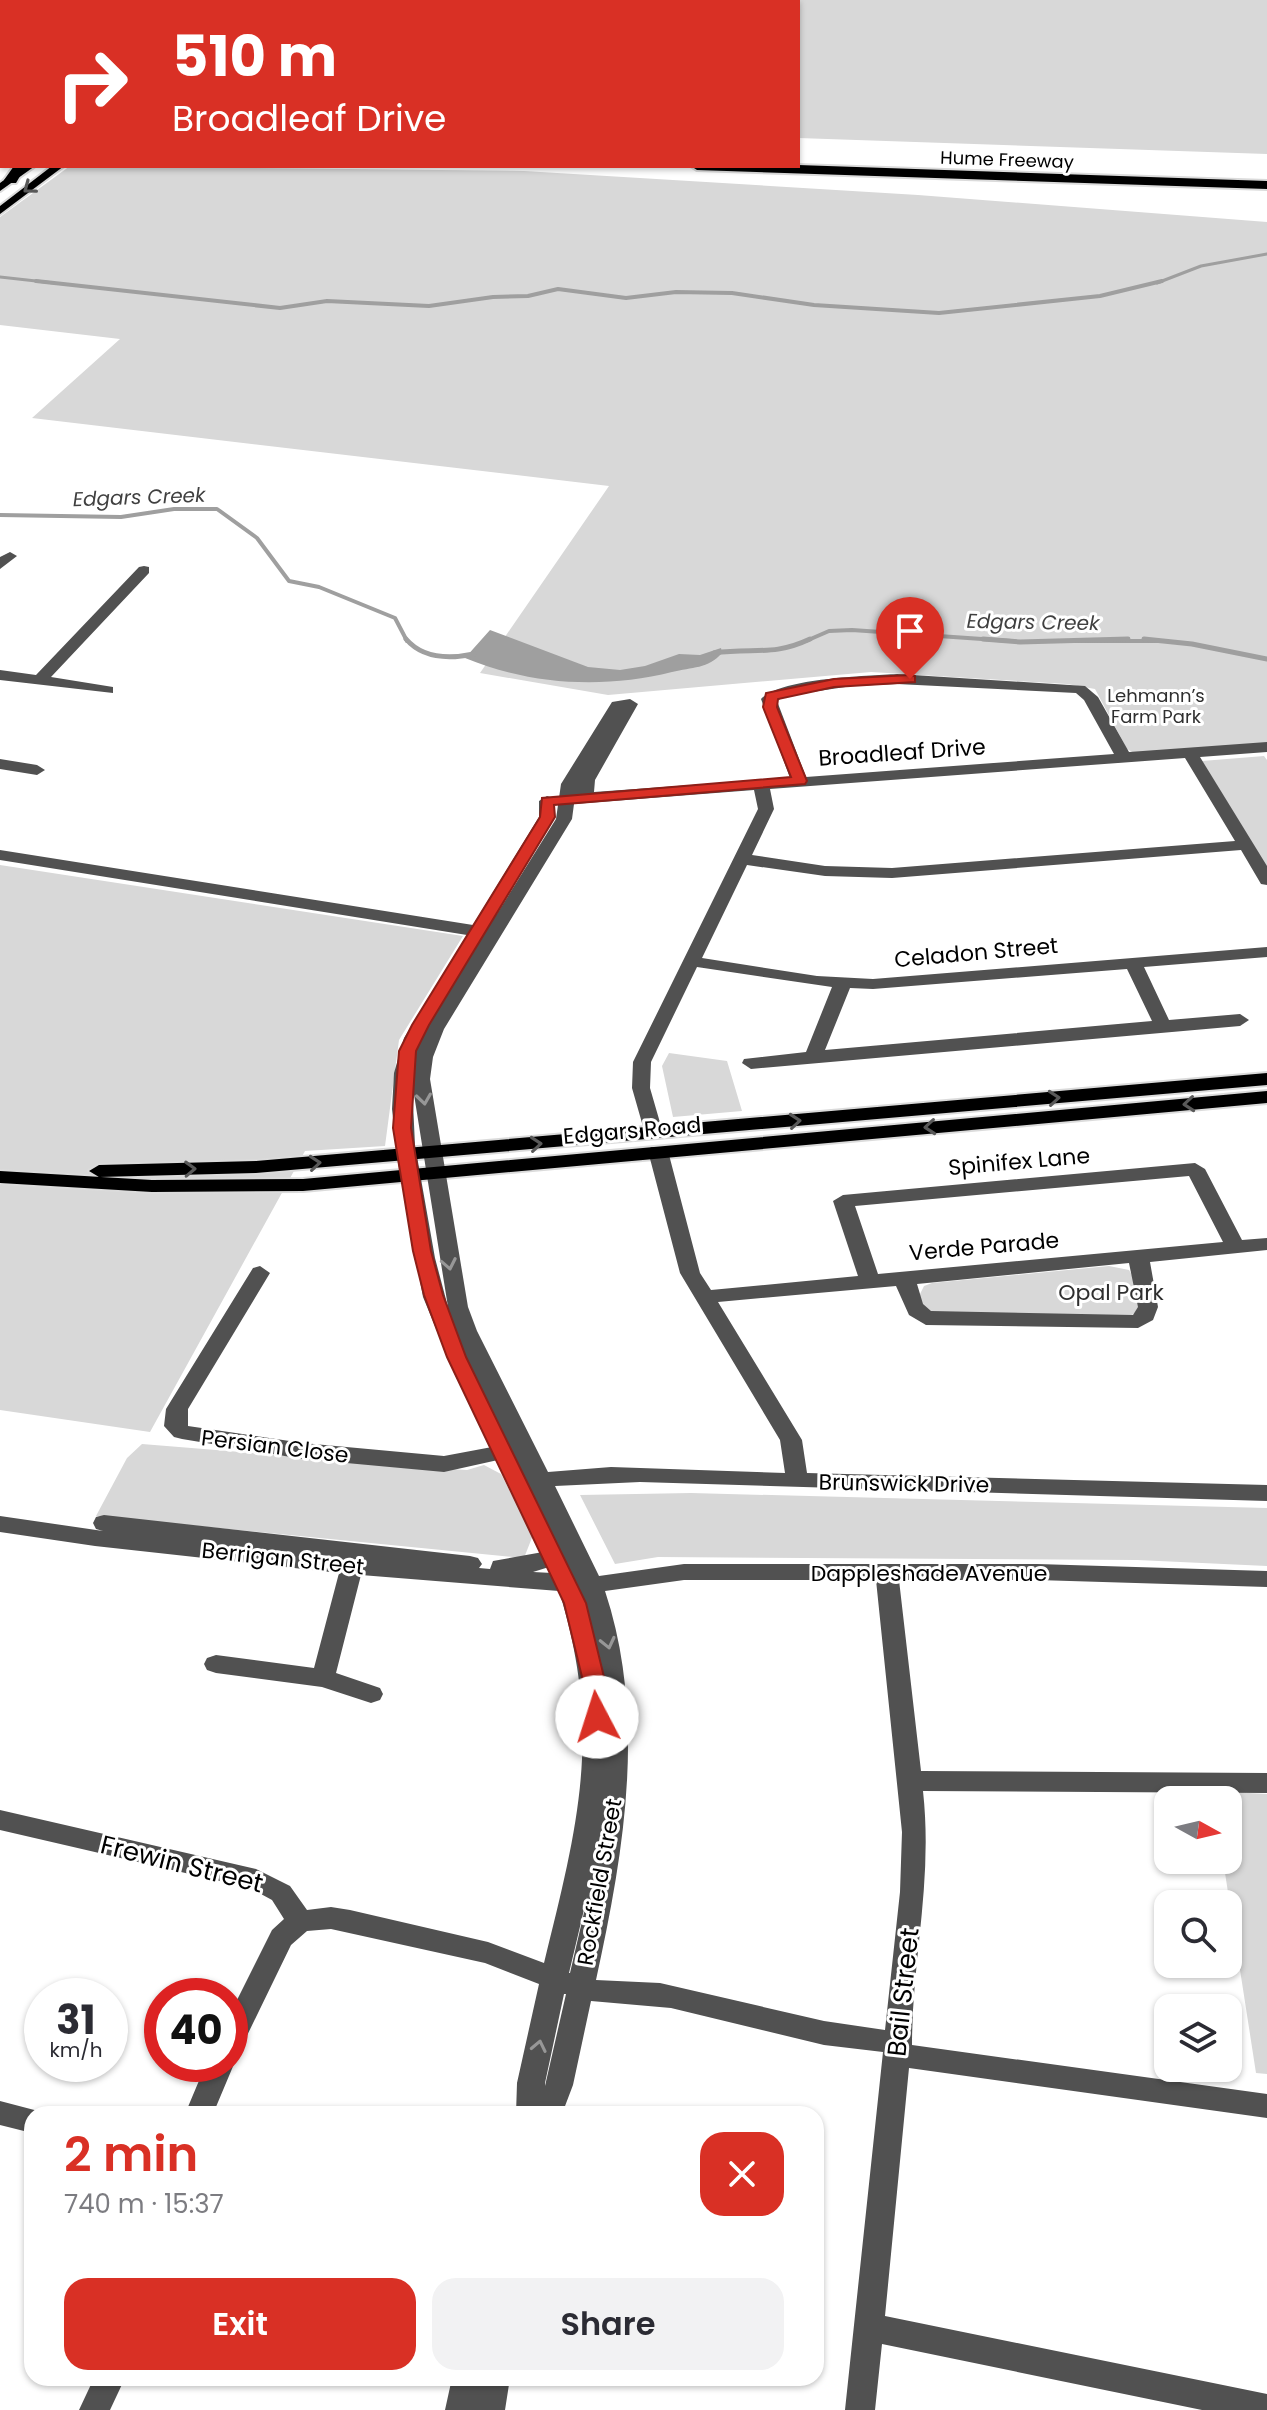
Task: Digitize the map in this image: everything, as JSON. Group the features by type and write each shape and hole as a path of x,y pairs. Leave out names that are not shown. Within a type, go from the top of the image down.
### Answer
{"highway":[{"name":"Hume Freeway","path":"800,158 822,165 1267,185"},
{"name":"Hume Freeway","path":"800,165 1267,174"},
{"path":"800,165 822,165"},
{"path":"6,184 18,168"}],"main road":[{"path":"6,184 27,168"},
{"path":"0,211 56,168"},
{"name":"Edgars Road","path":"0,1177 224,1188 435,1162 1267,1079"},
{"name":"Edgars Road","path":"656,1142 1267,1097"},
{"name":"Edgars Road","path":"0,1164 96,1171 408,1165"}],"street":[{"path":"39,681 144,570"},
{"path":"0,675 108,690"},
{"path":"799,781 769,699 781,692 868,679 1080,689 1090,697 1124,757"},
{"name":"Rockfield Street","path":"514,1448 445,1329 422,1251 402,1117 408,1051 564,819 569,784 604,738 587,780 586,797"},
{"name":"Broadleaf Drive","path":"544,801 1267,747"},
{"path":"1189,752 1267,880"},
{"path":"0,764 37,770"},
{"path":"761,784 766,809 642,1062 641,1088 690,1273 791,1440 797,1481"},
{"name":"Rockfield Street","path":"544,801 547,817 435,1029 424,1057 421,1079 458,1307 514,1448 578,1583 583,1630 593,1677 597,1763 569,1975 559,2085 551,2106"},
{"path":"741,859 825,871 881,873 1246,845"},
{"path":"0,855 486,932"},
{"name":"Celadon Street","path":"690,961 843,983 891,984 1267,952"},
{"path":"1133,963 1163,1026"},
{"path":"813,1057 843,983"},
{"path":"751,1063 1240,1020"},
{"name":"Spinifex Lane","path":"870,1281 843,1201 1195,1169 1236,1247"},
{"name":"Verde Parade","path":"705,1297 1267,1244"},
{"path":"905,1278 911,1304 926,1318 1138,1321 1146,1315 1148,1307 1138,1255"},
{"name":"Persian Close","path":"260,1273 177,1409 175,1426 182,1432 303,1451 444,1464 514,1448"},
{"name":"Brunswick Drive","path":"531,1483 584,1474 1120,1486 1267,1493"},
{"name":"Berrigan Street","path":"0,1524 100,1531 578,1583"},
{"name":"Berrigan Street","path":"354,1558 509,1568 529,1565 564,1552"},
{"path":"323,1678 354,1558"},
{"name":"Dappleshade Avenue","path":"578,1583 684,1572 1037,1572 1267,1579"},
{"name":"Bail Street","path":"860,2410 913,1892 915,1832 887,1574"},
{"path":"216,1664 323,1678 371,1694"},
{"path":"910,1781 1267,1783"},
{"name":"Frewin Street","path":"0,1820 256,1879 281,1893 300,1921"},
{"path":"248,2005 281,1938 300,1921 331,1918 488,1953 569,1975 609,1993 670,1997 898,2049 1267,2106"},
{"name":"Rockfield Street","path":"530,2106 531,2083 569,1975"},
{"path":"202,2106 212,2082"},
{"path":"0,2113 24,2119"},
{"path":"869,2327 1267,2409"},
{"path":"95,2409 106,2386"},
{"path":"460,2410 465,2386"},
{"path":"490,2410 494,2386"}],"green space":[{"path":"800,0 1267,0 1267,154 800,138"},
{"name":"Lehmann’s Farm Park","path":"67,168 252,168 524,171 918,195 1267,222 1267,744 1136,754 1127,749 1095,689 1067,684 871,672 608,695 480,673 609,486 32,418 120,339 0,325 0,217"},
{"path":"1264,756 1267,760 1267,867 1202,761"},
{"path":"0,865 463,936 399,1040 385,1146 305,1151 150,1432 0,1410"},
{"path":"669,1053 727,1061 742,1111 673,1117 662,1066"},
{"name":"Opal Park","path":"1109,1266 1129,1270 1131,1274 1138,1301 1138,1311 1132,1315 942,1315 924,1310 919,1296 924,1286 932,1283"},
{"path":"142,1444 467,1470 484,1465 501,1474 533,1535 524,1558 96,1516 127,1458"},
{"path":"691,1493 1267,1508 1267,1566 1137,1560 658,1557 615,1564 580,1495"},
{"path":"1242,1793 1267,1794 1267,2074 1256,2073 1241,1978 1242,1890 1228,1890 1225,1874 1242,1874"}],"shaded area":[{"path":"490,630 588,667 620,670 645,666 679,654 700,655 721,648 722,653 705,665 646,677 567,682 515,674 465,658"}],"waterway":[{"path":"1157,283 1201,266 1267,254"},
{"path":"0,277 36,281"},
{"path":"36,281 280,308 327,301 429,306 493,297 528,296 558,289 626,298 676,292 732,293 814,305 939,313 1100,296 1162,281"},
{"path":"36,281 54,283"},
{"name":"Edgars Creek","path":"0,515 121,517 174,509 217,509 257,538 289,581 319,587 395,618 407,641"},
{"name":"Edgars Creek","path":"806,641 829,631 852,630 988,639"},
{"name":"Edgars Creek","path":"406,639 420,650 437,656 474,654"},
{"name":"Edgars Creek","path":"714,653 773,650 810,639"},
{"name":"Edgars Creek","path":"983,639 988,639"},
{"name":"Edgars Creek","path":"988,639 1011,641"},
{"name":"Edgars Creek","path":"988,639 1056,641"},
{"name":"Edgars Creek","path":"1056,641 1128,639"},
{"name":"Edgars Creek","path":"1144,639 1163,641"},
{"name":"Edgars Creek","path":"1047,641 1056,641"},
{"name":"Edgars Creek","path":"1056,641 1163,641"},
{"name":"Edgars Creek","path":"1163,641 1267,659"}],"route":[{"path":"597,1717 587,1643 575,1603 560,1566 457,1357 434,1295 422,1251 402,1128 408,1051 420,1025 547,817 547,801 799,781 770,707 771,696 834,683 910,679"}]}
